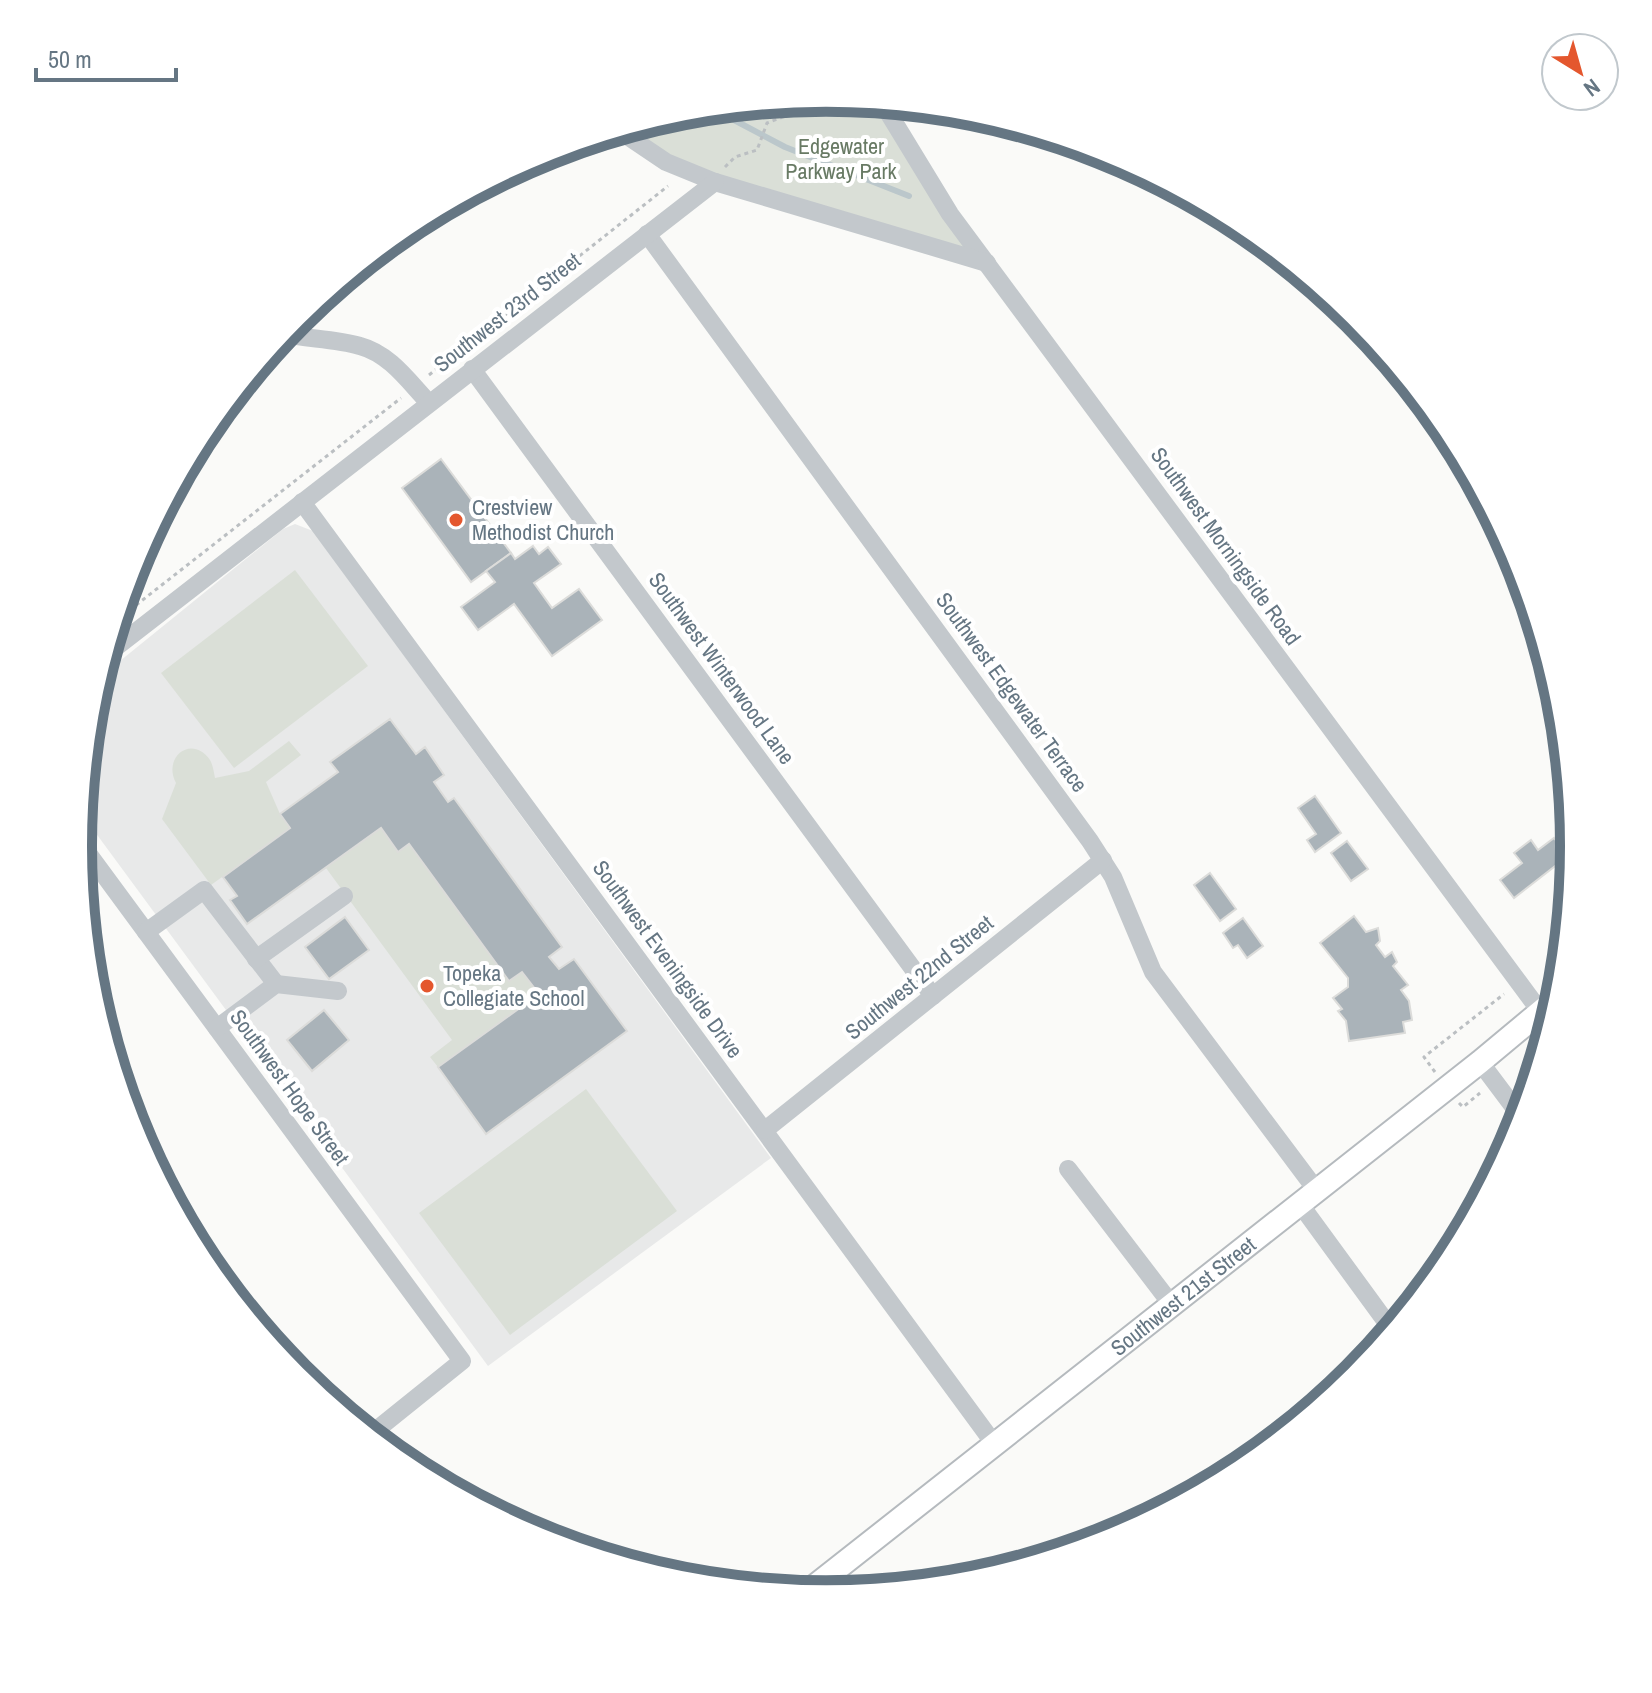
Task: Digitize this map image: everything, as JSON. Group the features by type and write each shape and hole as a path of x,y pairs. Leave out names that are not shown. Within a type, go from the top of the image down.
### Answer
{"main road":[{"name":"Southwest 21st Street","path":"823,1580 1480,1062 1540,1011"}],"street":[{"name":"Southwest Morningside Road","path":"890,116 950,214 1540,1011"},
{"path":"632,139 666,162 720,174 987,263"},
{"name":"Southwest 23rd Street","path":"121,643 720,174"},
{"name":"Southwest Edgewater Terrace","path":"647,234 1103,860 1153,972 1308,1197 1386,1320"},
{"path":"298,336 360,346 375,352 392,363 429,403"},
{"name":"Southwest Winterwood Lane","path":"472,369 933,996"},
{"name":"Southwest Eveningside Drive","path":"302,502 995,1445"},
{"name":"Southwest Hope Street","path":"93,859 462,1361 378,1428"},
{"name":"Southwest 22nd Street","path":"765,1130 1103,860"},
{"path":"146,932 204,890 276,984"},
{"path":"256,959 344,896"},
{"path":"217,1028 276,984 338,991"},
{"path":"1480,1062 1512,1105"},
{"path":"1068,1169 1172,1305"}],"path":[{"path":"720,174 735,157 757,150 767,123 792,113"},
{"path":"429,375 668,186"},
{"path":"132,608 406,394"},
{"path":"1424,1057 1519,982"}],"shaded area":[{"name":"Topeka Collegiate School","path":"295,524 313,531 771,1158 488,1366 93,829 98,751 115,665 283,529"}],"green space":[{"name":"Edgewater Parkway Park","path":"778,114 882,115 987,263 715,182 634,139 683,127"},
{"path":"295,570 368,666 234,768 161,673"},
{"path":"289,741 301,755 266,782 290,828 211,885 162,819 176,783 173,765 176,757 188,749 203,752 211,762 215,778 249,771"},
{"path":"381,828 398,851 409,844 509,981 522,972 539,994 438,1067 430,1057 452,1040 326,868"},
{"path":"586,1089 677,1211 510,1335 419,1213"}],"building":[{"name":"Crestview Methodist Church","path":"441,459 511,553 471,582 402,488"},
{"path":"533,546 539,554 548,547 561,564 534,583 552,608 579,589 602,620 552,656 514,604 478,630 461,607 495,582 486,571 511,553 515,559"},
{"name":"Topeka Collegiate School","path":"390,719 416,754 425,747 444,775 434,782 448,802 454,798 562,947 549,957 559,969 574,959 627,1031 486,1134 438,1067 539,994 522,972 509,981 409,844 398,852 381,828 247,924 230,900 237,896 223,877 290,828 280,814 338,772 330,762"},
{"path":"1315,796 1341,833 1315,852 1307,840 1316,834 1298,808"},
{"path":"1554,838 1560,846 1559,863 1514,898 1500,880 1522,863 1514,853 1531,840 1538,850"},
{"path":"1347,841 1368,869 1351,881 1331,853"},
{"path":"1210,873 1236,909 1220,921 1194,885"},
{"path":"1354,916 1366,932 1378,928 1380,941 1376,945 1385,957 1392,952 1397,962 1393,966 1408,985 1401,990 1409,1001 1412,1020 1403,1022 1405,1033 1349,1041 1346,1021 1338,1011 1342,1009 1333,998 1348,987 1348,978 1320,943"},
{"path":"345,917 369,950 329,979 305,947"},
{"path":"1243,918 1263,946 1247,958 1238,945 1233,948 1223,933"},
{"path":"324,1010 349,1040 312,1071 287,1040"}],"waterway":[{"path":"731,119 785,147 909,196"}],"place":[{"name":"Crestview Methodist Church","path":"456,520"},
{"name":"Topeka Collegiate School","path":"427,986"}]}
